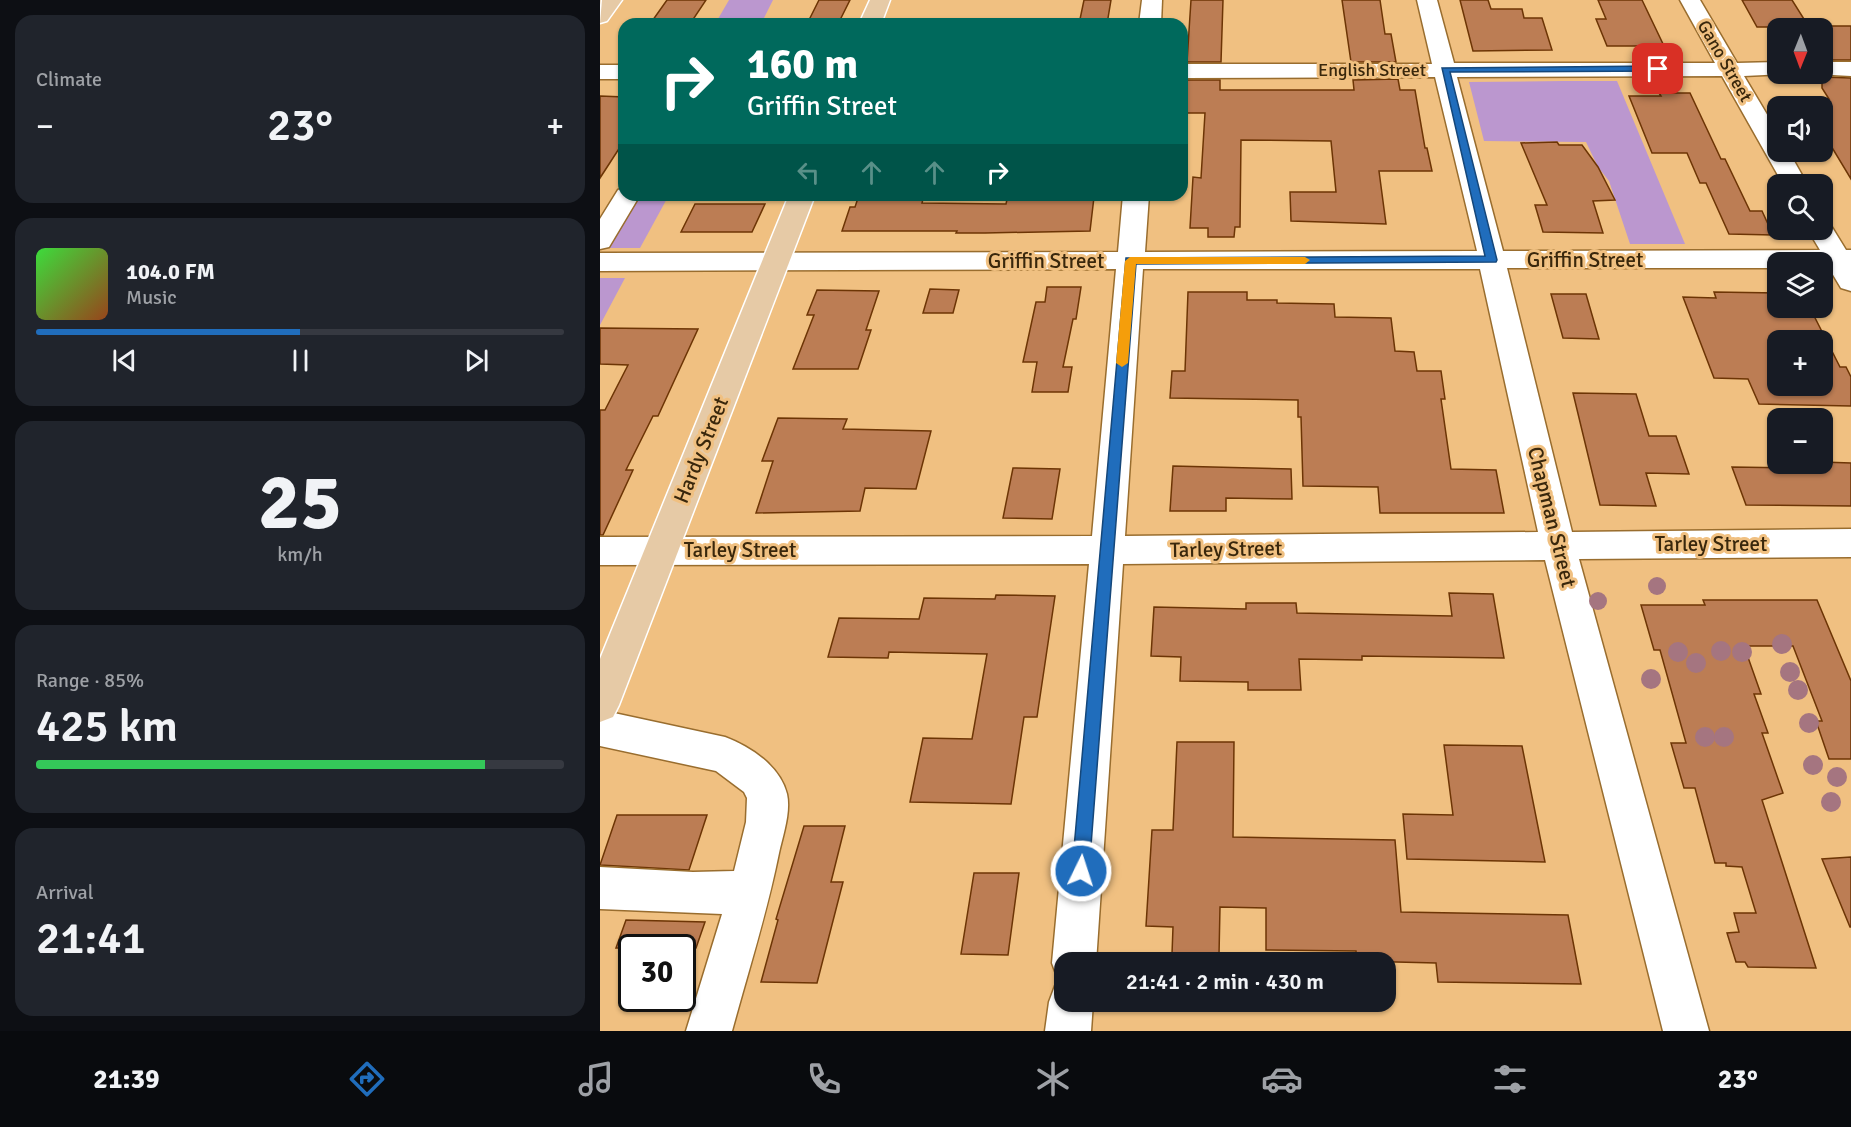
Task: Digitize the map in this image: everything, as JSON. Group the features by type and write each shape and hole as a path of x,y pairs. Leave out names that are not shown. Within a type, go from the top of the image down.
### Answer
{"main road":[{"path":"600,17 612,0"},
{"path":"872,18 880,0"},
{"name":"Hardy Street","path":"600,705 800,201"}],"street":[{"path":"1150,18 1152,0"},
{"name":"Chapman Street","path":"1427,0 1492,260 1558,545 1686,1031"},
{"name":"Gano Street","path":"1690,0 1790,174"},
{"name":"English Street","path":"1188,71 1767,69"},
{"path":"1833,69 1851,69"},
{"path":"600,72 618,72"},
{"path":"600,242 624,201"},
{"path":"1075,952 1135,201"},
{"path":"1829,240 1844,259 1851,282"},
{"name":"Griffin Street","path":"600,262 1844,259"},
{"name":"Tarley Street","path":"600,551 1106,550 1851,543"},
{"path":"600,728 725,755 758,778 767,795 766,822 750,892 709,1031"},
{"path":"600,888 693,893 750,892"},
{"path":"1068,1031 1070,1012"}],"shaded area":[{"path":"729,0 773,0 764,18 718,18"},
{"path":"1617,81 1685,244 1630,244 1609,181 1598,167 1586,142 1484,141 1469,82"},
{"path":"631,201 666,201 640,248 603,248"},
{"path":"600,278 625,278 600,325"}],"building":[{"path":"667,0 706,0 694,18 654,18"},
{"path":"819,0 850,0 841,18 810,18"},
{"path":"1084,0 1111,0 1108,18 1080,18"},
{"path":"1191,0 1223,0 1221,62 1188,62"},
{"path":"1342,0 1380,0 1385,34 1391,34 1396,62 1351,62"},
{"path":"1460,0 1488,0 1491,9 1522,9 1524,18 1542,18 1552,50 1473,51"},
{"path":"1598,0 1642,0 1664,46 1607,46 1596,19 1606,19"},
{"path":"1742,0 1792,0 1803,18 1767,18 1767,27 1757,27"},
{"path":"1833,26 1851,26 1851,60 1833,60"},
{"path":"1833,77 1851,78 1851,179 1833,149 1833,96 1827,96 1822,84 1833,84"},
{"path":"1398,79 1400,90 1415,90 1425,148 1427,148 1432,171 1379,171 1386,224 1291,221 1290,192 1336,192 1331,141 1241,140 1240,227 1235,227 1234,237 1208,237 1208,228 1190,228 1193,177 1201,178 1205,113 1188,113 1188,80 1220,80 1220,90 1354,90 1353,80"},
{"path":"1659,93 1690,93 1721,159 1725,159 1750,211 1762,211 1767,222 1767,235 1729,234 1706,183 1700,183 1687,153 1652,153 1629,96 1661,96"},
{"path":"600,96 618,97 618,150 600,178"},
{"path":"1557,142 1559,145 1582,145 1598,167 1615,200 1593,201 1603,233 1543,232 1535,205 1547,205 1521,143"},
{"path":"857,201 1006,204 1007,201 1094,201 1090,231 956,233 957,231 842,231 850,207 855,207"},
{"path":"695,204 765,204 752,232 681,232"},
{"path":"1047,287 1081,287 1076,319 1073,319 1063,367 1072,367 1068,392 1032,392 1037,362 1023,362 1036,302 1045,302"},
{"path":"930,289 959,290 953,313 923,313"},
{"path":"817,290 879,291 866,330 871,330 858,369 793,369 814,315 807,315"},
{"path":"1188,292 1247,292 1247,300 1334,304 1335,317 1391,318 1395,351 1414,352 1417,371 1441,371 1445,399 1441,399 1451,469 1496,470 1504,513 1380,513 1378,487 1303,486 1301,417 1298,417 1298,400 1170,398 1172,371 1185,371"},
{"path":"1714,292 1767,293 1767,318 1815,318 1821,330 1767,330 1767,396 1833,396 1833,353 1840,367 1846,367 1851,377 1851,406 1759,404 1748,379 1714,378 1683,297 1716,298"},
{"path":"1551,294 1586,294 1599,339 1563,338"},
{"path":"600,328 698,329 658,416 653,416 626,470 633,470 603,535 600,535 600,410 605,410 628,365 600,364"},
{"path":"1573,393 1636,394 1649,436 1676,436 1689,474 1646,473 1656,506 1600,505"},
{"path":"778,418 847,419 843,429 931,431 916,489 865,488 860,511 756,513 773,461 762,461"},
{"path":"1833,462 1851,463 1851,506 1746,505 1732,467 1767,468 1767,474 1833,474"},
{"path":"1173,466 1291,469 1292,499 1226,498 1226,511 1170,511"},
{"path":"1013,468 1060,469 1052,519 1003,518"},
{"path":"1449,593 1493,594 1504,658 1362,656 1362,660 1299,659 1301,690 1248,690 1248,682 1180,681 1181,657 1151,656 1154,607 1246,609 1246,603 1296,603 1297,613 1452,616"},
{"path":"996,595 1055,596 1037,717 1024,717 1011,804 910,802 923,738 972,739 987,654 889,652 888,658 828,657 839,618 919,619 924,598 995,599"},
{"path":"1703,600 1817,600 1851,681 1851,759 1829,759 1816,721 1822,721 1793,646 1744,646 1761,694 1754,694 1768,733 1762,733 1783,793 1762,800 1816,968 1748,967 1745,962 1736,962 1727,933 1739,932 1734,913 1756,913 1742,867 1715,863 1695,788 1684,788 1671,743 1686,743 1660,650 1654,650 1641,605 1705,605"},
{"path":"1177,742 1234,742 1233,837 1395,840 1401,912 1568,915 1581,984 1438,982 1436,963 1396,962 1396,952 1266,950 1266,908 1220,907 1219,952 1172,952 1173,927 1146,926 1152,830 1173,830"},
{"path":"1444,745 1522,746 1545,862 1407,859 1403,814 1453,815"},
{"path":"617,815 707,815 689,870 600,865"},
{"path":"804,826 845,826 831,882 843,882 817,983 761,982 778,920 776,919"},
{"path":"1851,857 1851,927 1850,927 1822,859"},
{"path":"974,873 1019,873 1008,955 961,954"},
{"path":"626,920 705,922 696,948 696,934 621,934"}],"slow traffic":[{"path":"1122,363 1130,261 1305,260"}],"route":[{"path":"1081,871 1130,261 1492,260 1445,69 1658,69"}]}
